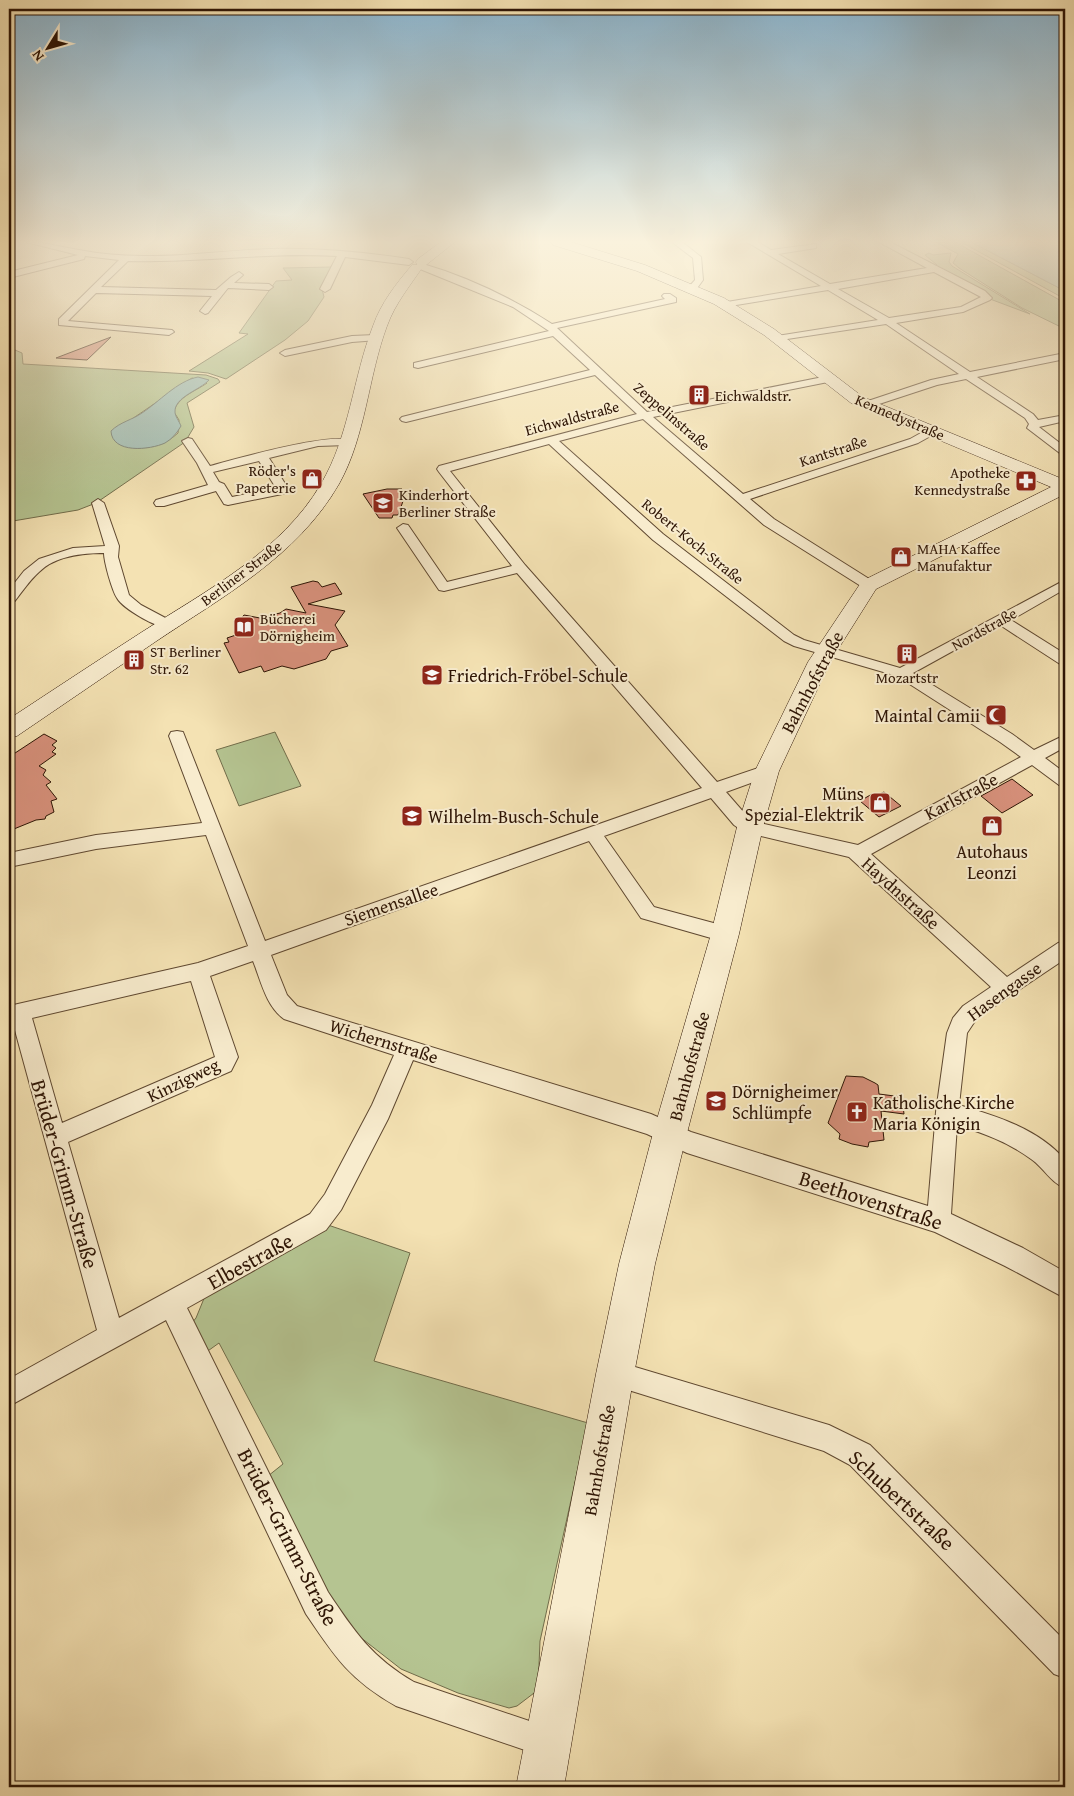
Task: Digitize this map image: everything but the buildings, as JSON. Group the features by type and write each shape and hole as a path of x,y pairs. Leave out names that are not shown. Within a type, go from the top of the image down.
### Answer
{"street":[{"path":"95,326 169,332"},
{"name":"Berliner Straße","path":"9,730 244,574 288,537 307,516 331,482 347,442 363,389 375,338 381,326"},
{"name":"Zeppelinstraße","path":"548,326 599,371 644,415 769,522 870,585"},
{"path":"418,365 566,326"},
{"name":"Kennedystraße","path":"758,326 828,380 866,404 1065,487"},
{"path":"777,339 858,326"},
{"path":"894,326 1028,416 1034,424 1033,428 1036,431 1065,452"},
{"path":"285,353 352,338 375,338"},
{"path":"866,404 932,383 1065,356"},
{"path":"406,419 599,371"},
{"name":"Eichwaldstraße","path":"443,469 644,415 828,380"},
{"path":"1034,424 1065,418"},
{"name":"Kantstraße","path":"742,498 914,441 932,431"},
{"name":"Robert-Koch-Straße","path":"552,440 667,544 789,638 826,651"},
{"path":"188,441 215,485 220,487 228,501 282,490 262,457"},
{"path":"207,470 318,443 347,442"},
{"path":"443,469 520,568 740,820 750,827"},
{"path":"160,503 211,489 215,485"},
{"name":"Bahnhofstraße","path":"542,1787 548,1742 614,1374 637,1264 670,1133 725,934 750,827 767,771 813,674 870,585 1065,487"},
{"path":"98,504 112,546 111,557 123,597 136,608 168,625"},
{"path":"403,528 444,587 520,568"},
{"path":"9,599 35,567 44,561 98,548 112,551"},
{"name":"Nordstraße","path":"902,673 1065,584"},
{"path":"1000,619 1065,661"},
{"path":"826,651 902,673 1006,738 1065,781"},
{"name":"Wichernstraße","path":"178,736 259,951 278,999 284,1008 291,1013 408,1048 651,1125 670,1133"},
{"name":"Karlstraße","path":"858,853 1065,740"},
{"name":"Siemensallee","path":"14,1013 198,971 767,771"},
{"name":"Haydnstraße","path":"750,827 852,850 858,853 1005,987"},
{"path":"9,860 96,842 213,828"},
{"path":"593,833 648,912 725,934"},
{"name":"Hasengasse","path":"939,1221 947,1112 960,1024 970,1012 1005,987 1065,950"},
{"name":"Kinzigweg","path":"54,1137 223,1064 227,1057 198,971"},
{"name":"Brüder-Grimm-Straße","path":"14,1013 54,1137 110,1336"},
{"name":"Elbestraße","path":"9,1393 308,1228 326,1214 380,1112 408,1048"},
{"path":"947,1112 994,1126 1021,1138 1043,1154 1065,1176"},
{"name":"Beethovenstraße","path":"670,1133 687,1142 939,1221 1063,1280"},
{"name":"Brüder-Grimm-Straße","path":"172,1304 317,1603 340,1639 361,1663 384,1682 407,1696 548,1742"},
{"name":"Schubertstraße","path":"614,1374 829,1439 860,1455 1065,1662"}],"green space":[{"path":"244,326 302,326 285,340 226,379 208,373 189,371 248,334 239,333"},
{"path":"15,350 22,353 23,364 206,375 218,379 220,382 187,403 194,427 185,442 96,503 78,510 13,521 9,524 9,351","holes":["192,378 207,383 183,398 176,407 174,412 179,420 178,433 160,444 138,448 132,419"]},
{"path":"275,732 301,786 239,806 216,750"},
{"path":"328,1225 410,1253 374,1361 588,1423 540,1641 538,1690 517,1706 509,1708 458,1693 401,1669 360,1637 327,1596 268,1476 283,1464 219,1343 205,1353 191,1324 196,1318 205,1296"}],"water":[{"path":"198,377 209,380 179,402 175,412 181,426 168,441 150,447 133,448 118,444 113,438 111,431 115,428 142,413 168,392 190,379"}],"place":[{"name":"Eichwaldstr.","path":"699,395"},
{"name":"Röder's Papeterie","path":"312,479"},
{"name":"Apotheke Kennedystraße","path":"1026,481"},
{"name":"Kinderhort Berliner Straße","path":"383,503"},
{"name":"MAHA Kaffee Manufaktur","path":"901,557"},
{"name":"Bücherei Dörnigheim","path":"244,627"},
{"name":"Mozartstr","path":"907,654"},
{"name":"ST Berliner Str. 62","path":"134,660"},
{"name":"Friedrich-Fröbel-Schule","path":"432,675"},
{"name":"Maintal Camii","path":"996,715"},
{"name":"Müns Spezial-Elektrik","path":"880,803"},
{"name":"Wilhelm-Busch-Schule","path":"412,816"},
{"name":"Autohaus Leonzi","path":"992,826"},
{"name":"Dörnigheimer Schlümpfe","path":"716,1101"},
{"name":"Katholische Kirche Maria Königin","path":"857,1112"}]}
